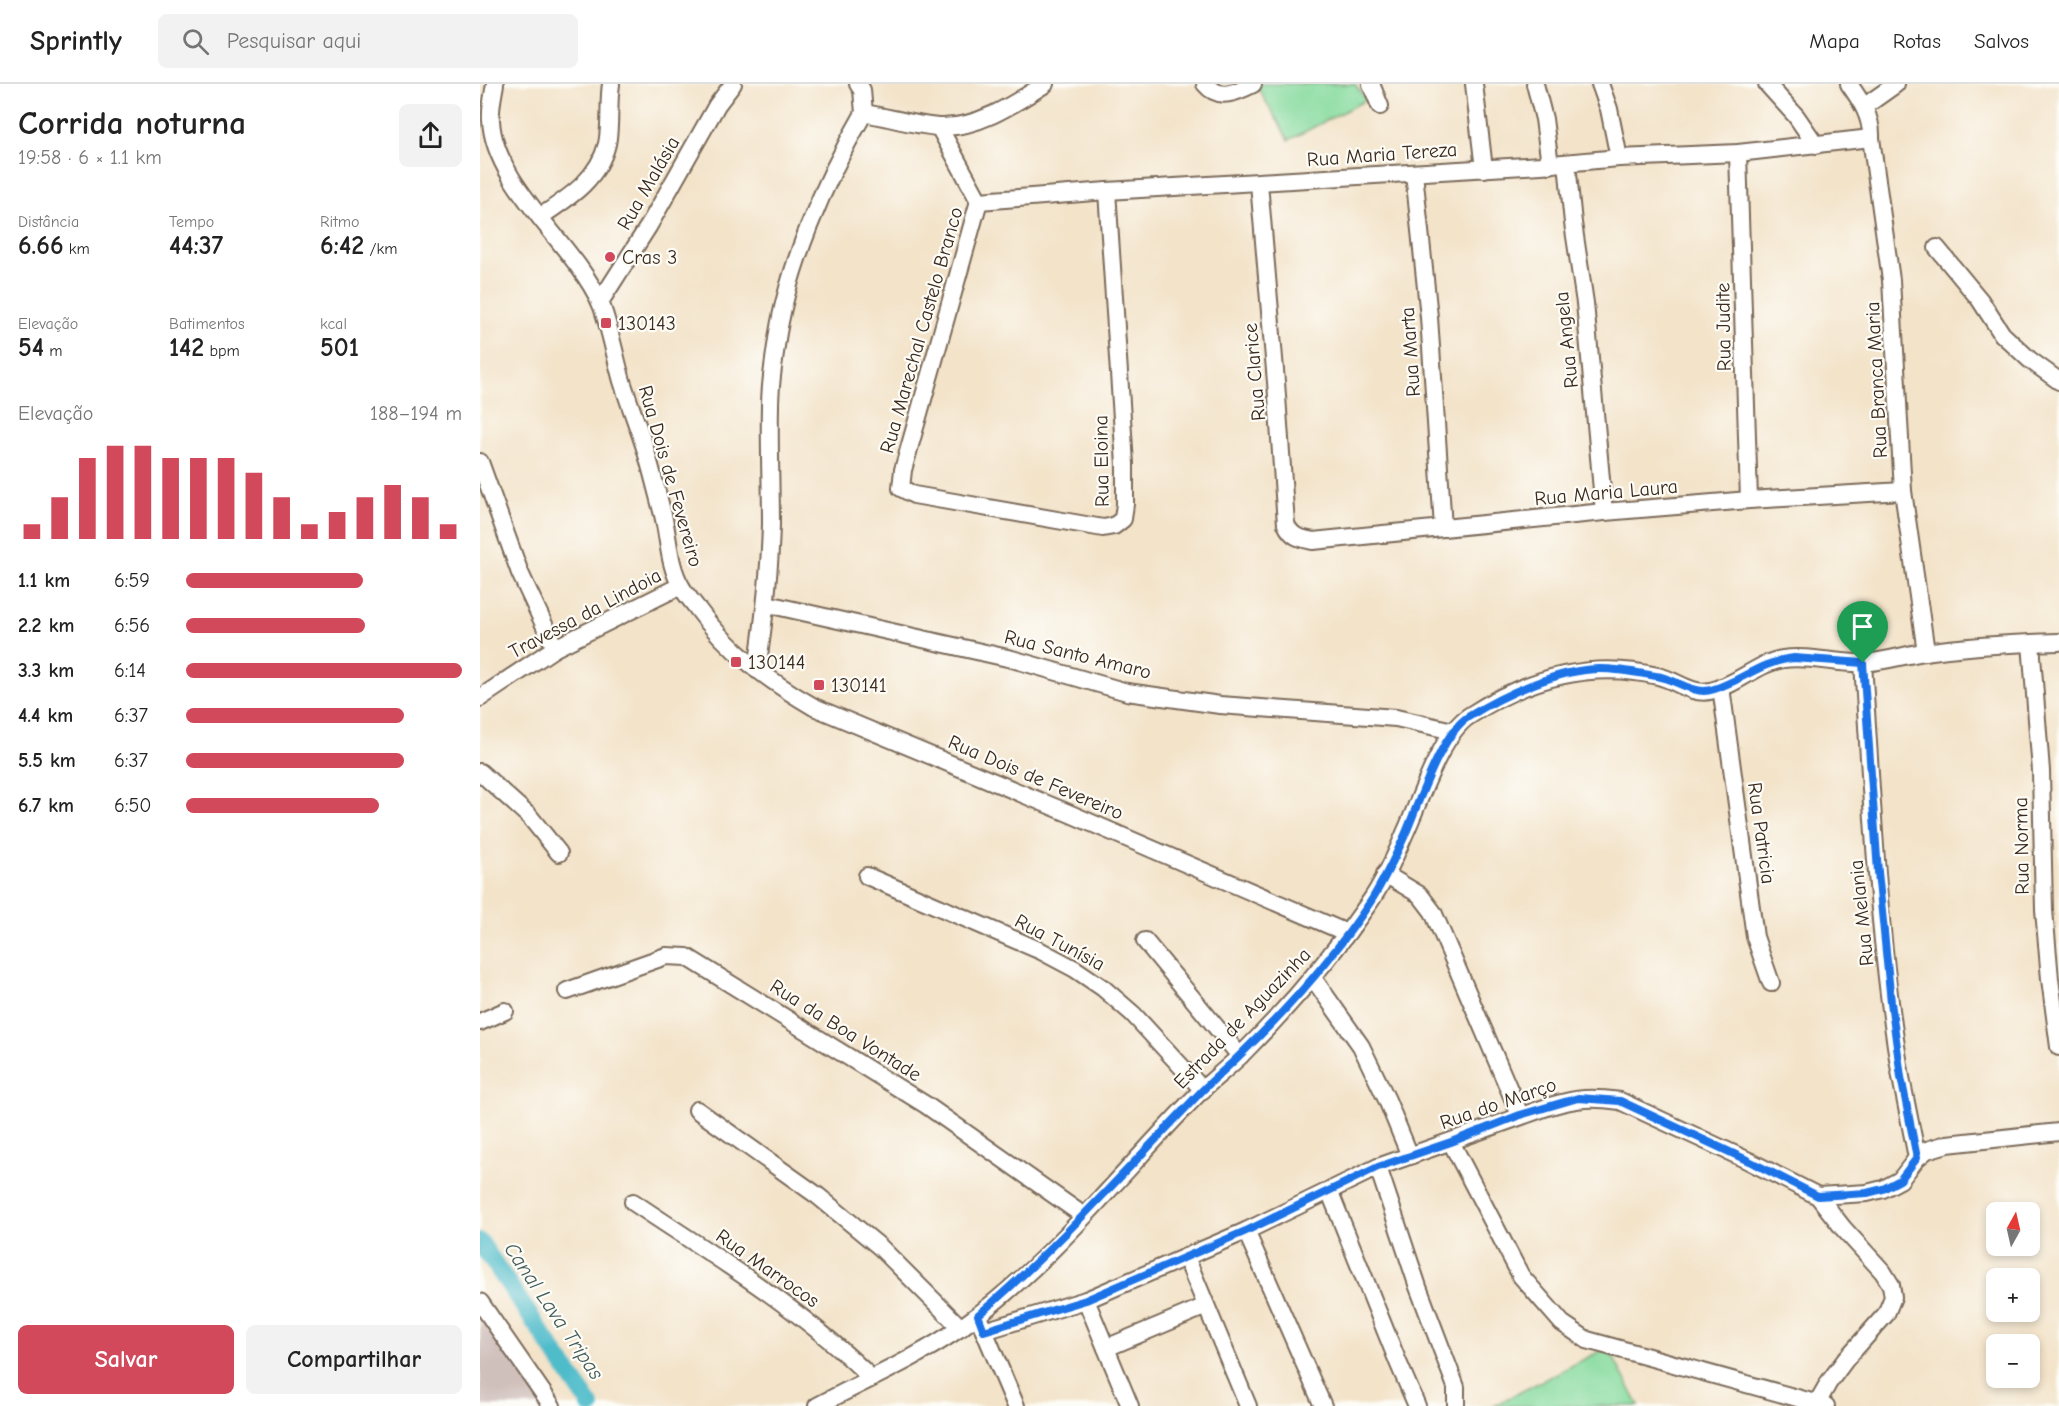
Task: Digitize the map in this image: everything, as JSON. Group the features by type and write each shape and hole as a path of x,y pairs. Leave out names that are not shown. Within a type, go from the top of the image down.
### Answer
{"street":[{"name":"Rua Dois de Fevereiro","path":"495,84 491,102 491,121 494,140 501,160 600,302 644,446 680,586 718,634 757,670 814,707 1347,933"},
{"path":"540,217 576,192 597,168 606,144 611,84"},
{"name":"Rua Malásia","path":"600,302 648,227 717,105 733,84"},
{"path":"757,670 767,604 771,525 770,404 776,344 785,301 800,253 841,153 864,113 862,90 858,84"},
{"path":"864,113 939,127 962,125 984,119 1045,84"},
{"path":"1205,84 1218,94 1239,91 1253,84"},
{"path":"1371,84 1380,106"},
{"path":"1474,84 1484,169"},
{"path":"1535,84 1544,119 1550,165"},
{"path":"1600,84 1609,109 1619,158"},
{"path":"1767,84 1796,116 1816,145"},
{"path":"1849,84 1864,106 1896,84"},
{"name":"Rua Branca Maria","path":"1864,106 1871,128 1891,280 1903,491 1926,652"},
{"path":"939,127 979,201"},
{"name":"Rua Maria Tereza","path":"979,201 1107,191 1567,164 1619,158 1738,153 1871,138"},
{"name":"Rua Judite","path":"1738,153 1749,500"},
{"name":"Rua Angela","path":"1567,164 1585,303 1604,512"},
{"name":"Rua Marta","path":"1414,173 1429,317 1443,528"},
{"name":"Rua Clarice","path":"1259,183 1286,524 1291,533 1298,538 1312,541"},
{"name":"Rua Eloina","path":"903,470 901,488 914,495 1103,528 1114,526 1123,519 1125,464 1107,191"},
{"name":"Rua Marechal Castelo Branco","path":"903,470 979,201"},
{"path":"1937,248 1980,300 2002,334 2030,360 2059,381"},
{"path":"480,462 520,573 555,648"},
{"name":"Rua Maria Laura","path":"1312,541 1604,512 1749,500 1903,491"},
{"name":"Travessa da Lindoia","path":"480,699 555,648 680,586"},
{"name":"Rua Santo Amaro","path":"767,604 1012,659 1128,692 1220,705 1396,718 1453,731"},
{"name":"Estrada de Aguazinha","path":"817,1406 917,1355 961,1328 981,1323 1022,1277 1084,1216 1203,1089 1240,1056 1313,978 1372,899 1404,836 1431,771 1453,731 1465,719 1515,692 1551,678 1599,669 1661,676 1694,690 1708,692 1780,659 1863,663 1926,652 2059,642"},
{"name":"Rua Norma","path":"2031,643 2041,771 2044,910 2059,1047"},
{"name":"Rua Melania","path":"1863,663 1878,872 1891,1002 1901,1077 1917,1158"},
{"name":"Rua Patricia","path":"1721,687 1755,937 1771,983"},
{"path":"480,772 530,817 559,853"},
{"path":"1385,874 1420,896 1433,912 1520,1115"},
{"name":"Rua Tunísia","path":"867,876 1041,951 1075,969 1103,988 1133,1014 1203,1089"},
{"path":"1145,941 1240,1056"},
{"name":"Rua da Boa Vontade","path":"567,991 666,956 687,957 926,1106 1084,1216"},
{"path":"1313,978 1361,1047 1387,1100 1410,1156"},
{"path":"480,1022 505,1011"},
{"name":"Rua do Março","path":"981,1323 1086,1300 1246,1231 1378,1167 1520,1115 1578,1098 1620,1101 1818,1196 1883,1272 1891,1285 1893,1297 1886,1314 1829,1382 1821,1405"},
{"path":"697,1110 818,1196 880,1247 961,1328"},
{"path":"1818,1196 1867,1193 1883,1189 1900,1180 1917,1158 1927,1150 1947,1144 2059,1132"},
{"path":"1451,1142 1521,1275 1562,1323 1587,1340 1821,1405"},
{"path":"1378,1167 1418,1287 1456,1387 1456,1406"},
{"path":"1329,1190 1418,1406"},
{"name":"Rua Marrocos","path":"633,1202 795,1311 840,1347 871,1378"},
{"path":"1246,1231 1323,1406"},
{"path":"1185,1257 1248,1406"},
{"path":"1086,1300 1130,1406"},
{"path":"480,1302 552,1406"},
{"path":"1106,1348 1206,1306"},
{"path":"981,1323 1016,1406"}],"shaded area":[{"path":"480,1306 550,1406 480,1406"}],"green space":[{"path":"1355,84 1366,100 1289,140 1256,85"},
{"path":"1608,1347 1639,1406 1493,1406"}],"waterway":[{"name":"Canal Lava Tripas","path":"480,1242 591,1406"}],"place":[{"name":"Cras 3","path":"610,257"},
{"name":"130143","path":"606,323"},
{"name":"130144","path":"736,662"},
{"name":"130141","path":"819,685"}],"route":[{"path":"1780,659 1863,663 1878,872 1891,1002 1901,1077 1917,1158 1900,1180 1883,1189 1867,1193 1818,1196 1620,1101 1578,1098 1520,1115 1378,1167 1246,1231 1086,1300 984,1331 978,1315 1022,1277 1084,1216 1203,1089 1240,1056 1313,978 1372,899 1404,836 1431,771 1453,731 1465,719 1507,696 1542,681 1560,675 1599,669 1661,676 1694,690 1708,692 1780,659"}]}
